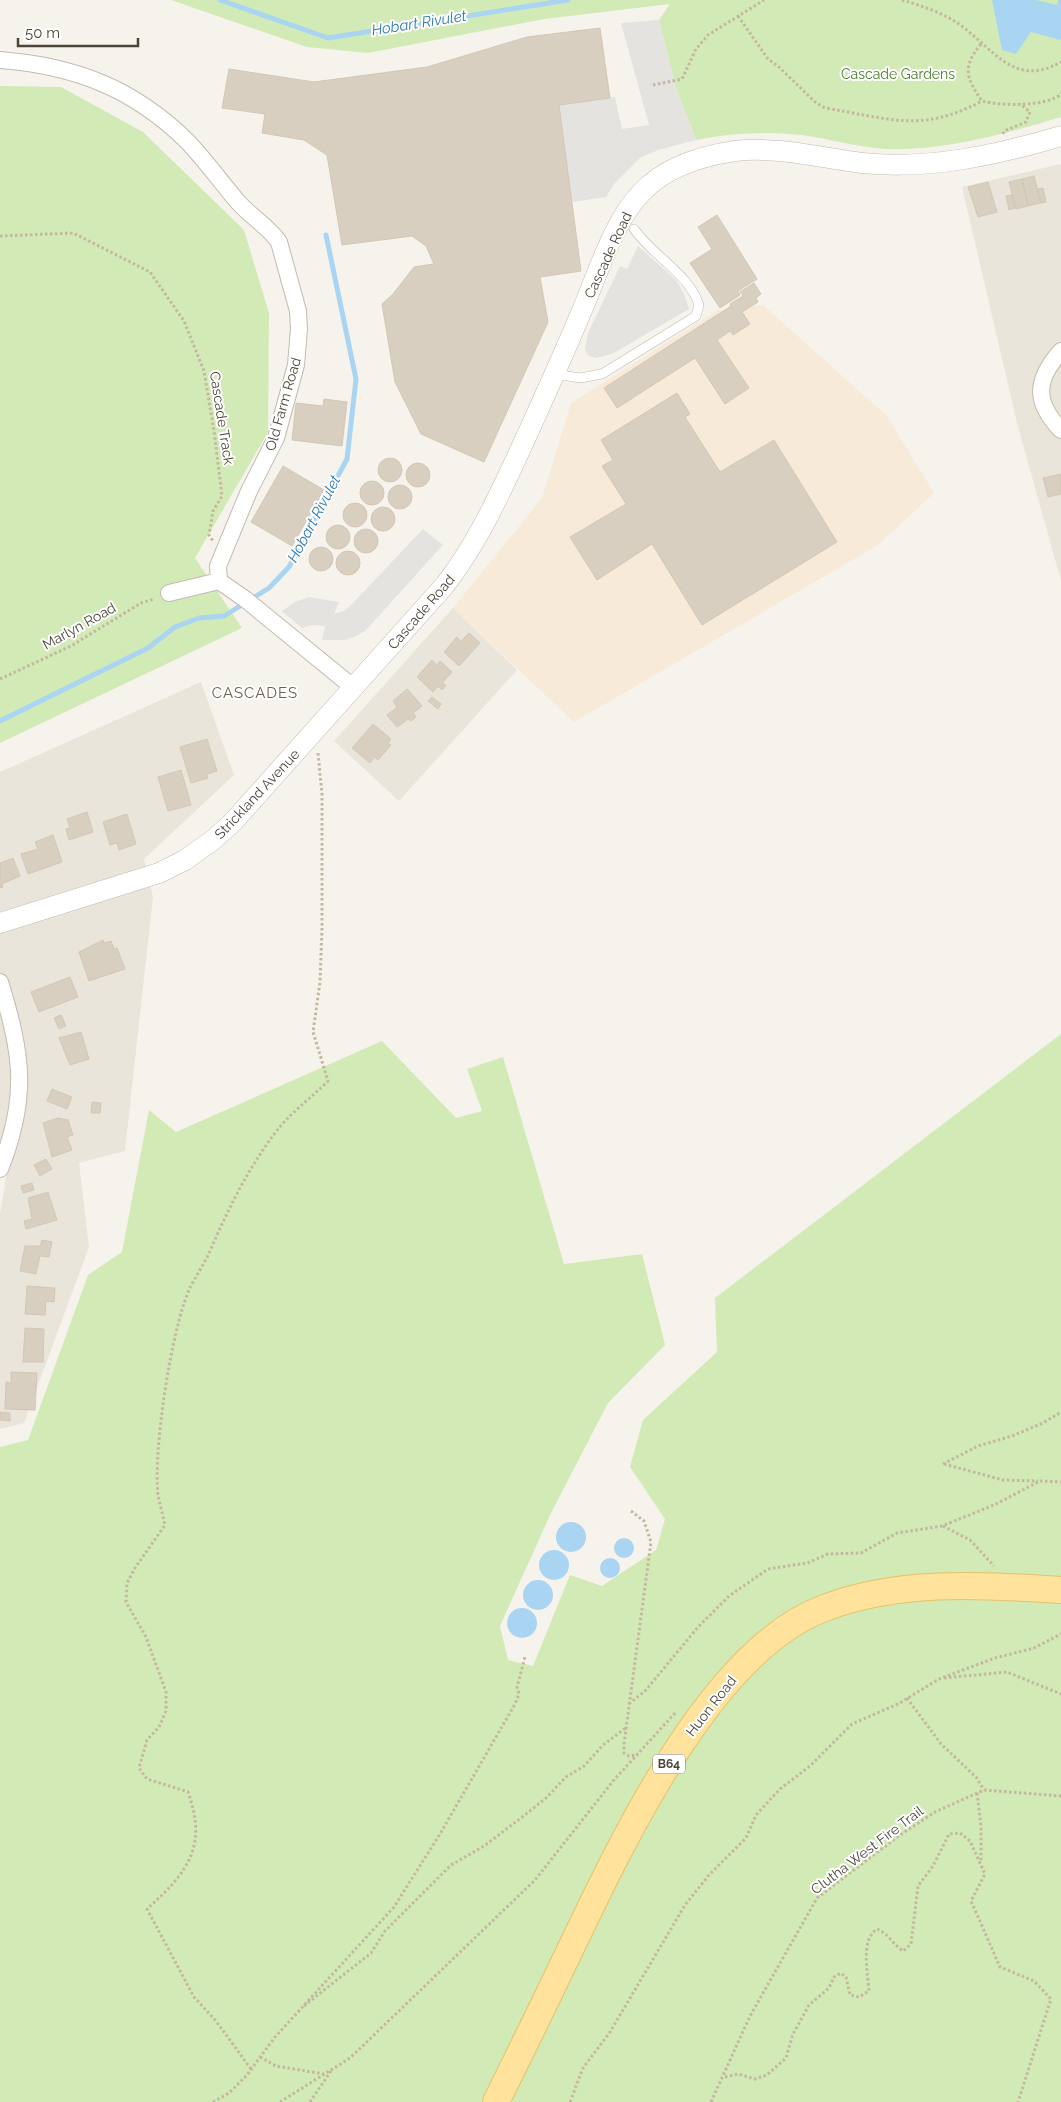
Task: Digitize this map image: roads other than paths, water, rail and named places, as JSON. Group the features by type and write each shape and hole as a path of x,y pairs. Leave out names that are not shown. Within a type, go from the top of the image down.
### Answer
{"main road":[{"name":"Huon Road","path":"496,2102 636,1818 680,1746 716,1697 751,1657 782,1631 802,1618 821,1609 861,1596 956,1586 1061,1590"}],"street":[{"name":"Old Farm Road","path":"0,60 89,77 119,89 143,104 187,142 239,203 255,220 273,234 278,242 298,311 299,329 296,366 276,438 249,491 222,554 218,566 219,581"},
{"name":"Cascade Road","path":"354,688 445,586 470,550 491,513 555,374 622,219 647,186 674,169 706,157 755,150 787,152 862,163 920,164 986,155 1061,136"},
{"path":"1061,351 1051,362 1043,377 1041,388 1042,405 1049,417 1061,430"},
{"path":"169,593 219,581 259,610 354,688"},
{"name":"Strickland Avenue","path":"0,923 128,884 159,873 186,860 232,823 354,688"},
{"path":"0,982 13,1024 19,1053 20,1074 19,1096 13,1128 0,1169"}],"lane":[{"path":"555,374 580,378 602,374 696,316 699,305 689,284 653,253 634,229"}],"water":[{"path":"992,0 1036,0 1057,5 1058,0 1061,0 1061,40 1031,32 1016,54 1002,50"},
{"path":"571,1522 582,1526 586,1537 582,1548 571,1552 560,1548 556,1537 560,1526"},
{"path":"624,1538 631,1541 634,1548 631,1555 624,1558 617,1555 614,1548 617,1541"},
{"path":"554,1550 565,1554 569,1565 565,1576 554,1580 543,1576 539,1565 543,1554"},
{"path":"610,1558 617,1561 620,1568 617,1575 610,1578 603,1575 600,1568 603,1561"},
{"path":"538,1580 549,1584 553,1595 549,1606 538,1610 527,1606 523,1595 527,1584"},
{"path":"522,1608 533,1612 537,1623 533,1634 522,1638 511,1634 507,1623 511,1612"}],"waterway":[{"name":"Hobart Rivulet","path":"220,0 328,38 568,0"},
{"name":"Hobart Rivulet","path":"0,721 148,648 175,627 199,618 224,616 269,588 289,567 347,459 356,379 326,235"}],"district":[{"name":"CASCADES","path":"255,693"}],"park label":[{"name":"Cascade Gardens","path":"898,74"}]}
